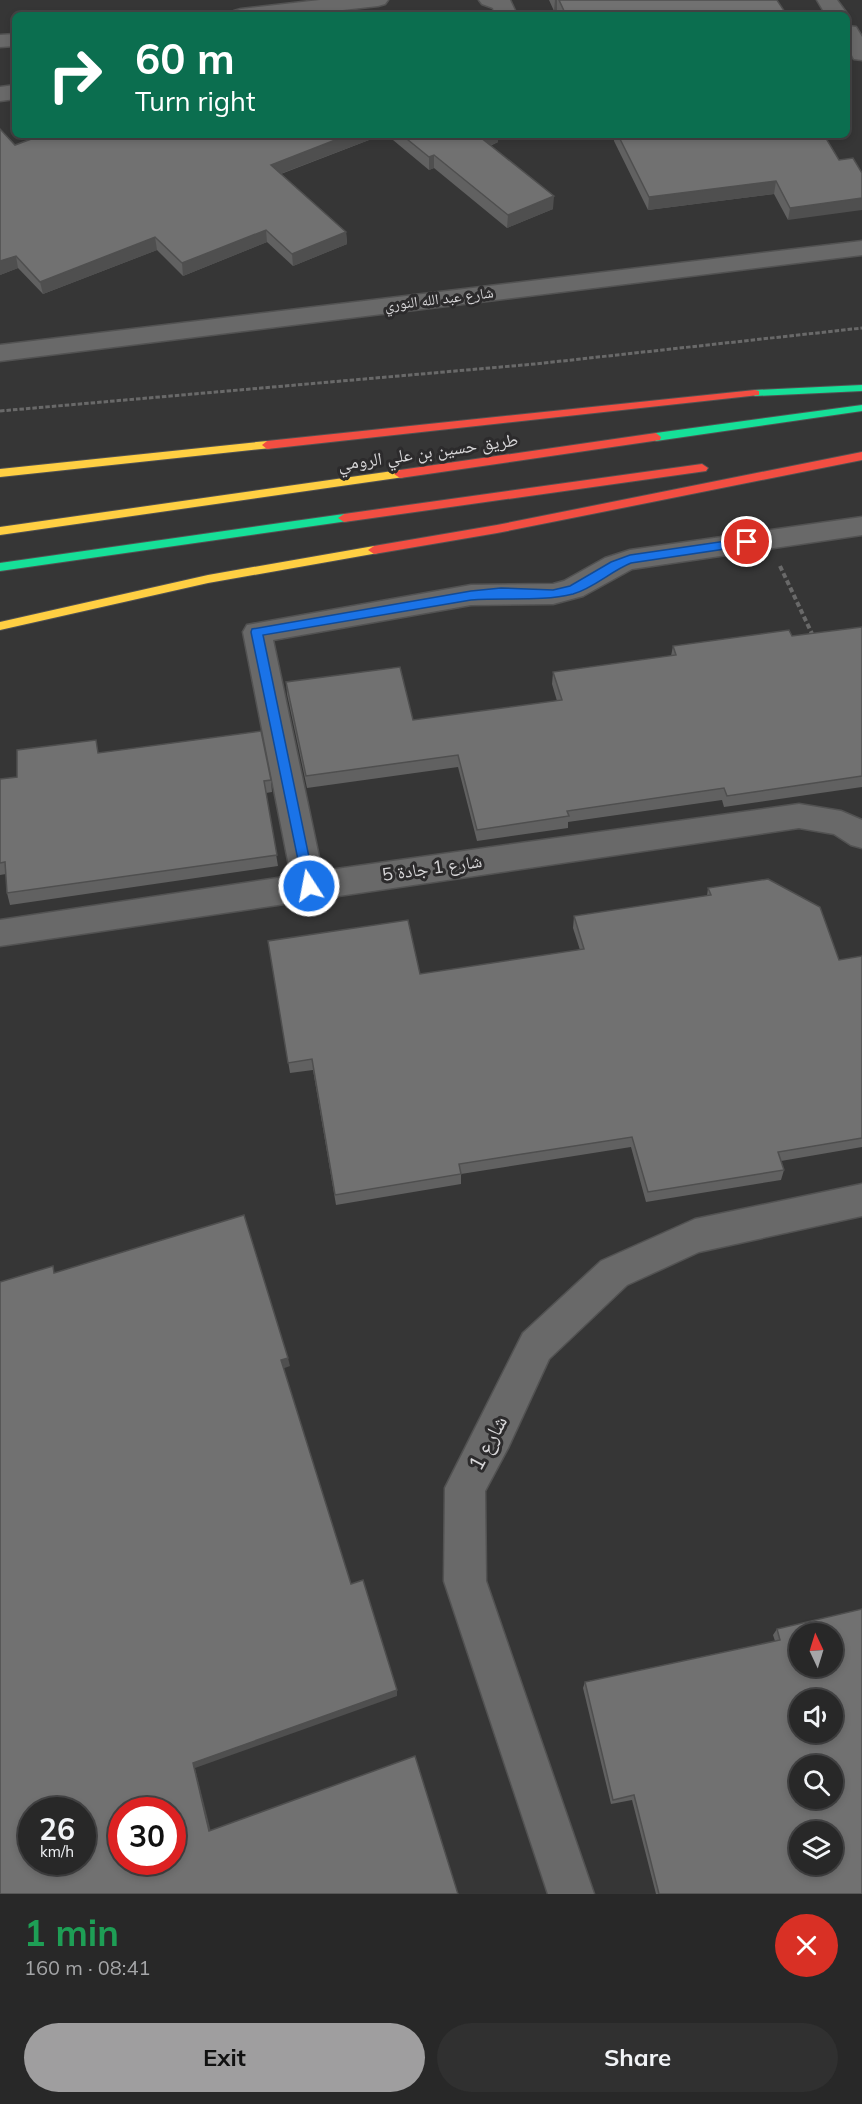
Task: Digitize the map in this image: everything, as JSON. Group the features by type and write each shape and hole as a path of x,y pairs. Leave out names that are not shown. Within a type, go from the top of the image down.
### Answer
{"highway":[{"path":"0,473 786,390 862,388"},
{"name":"طريق حسين بن علي الرومي","path":"0,531 862,408"},
{"path":"107,448 297,440"},
{"path":"769,461 862,450"},
{"path":"0,626 208,579 497,529 862,456"},
{"path":"0,567 711,467"}],"street":[{"path":"268,12 378,0"},
{"path":"489,0 502,4 505,12"},
{"path":"850,35 862,54"},
{"name":"شارع عبد الله النوري","path":"5,352 862,248"},
{"path":"309,886 257,632 471,595 553,594 573,590 615,565 630,560 862,526"},
{"name":"شارع 1 جادة 5","path":"0,933 20,928 799,816 841,823 862,836"},
{"name":"شارع 1","path":"571,1894 465,1581 465,1488 494,1435 536,1346 614,1273 695,1236 862,1200"}],"path":[{"path":"0,411 535,364 862,328"},
{"path":"768,539 817,646"}],"building":[{"path":"559,0 777,0 785,12 565,12"},
{"path":"0,129 15,145 34,138 340,138 271,165 346,232 292,254 266,230 182,263 155,237 40,282 16,256 0,261"},
{"path":"406,138 481,138 554,196 508,215 434,155 429,157"},
{"path":"620,138 826,138 839,160 853,158 862,173 862,198 790,208 776,181 649,197"},
{"path":"862,627 862,776 727,796 724,788 567,811 569,816 477,830 458,755 306,776 286,682 400,667 413,720 562,700 553,672 676,655 673,646 789,630 792,636"},
{"path":"261,731 271,780 264,781 277,855 7,893 5,862 0,863 0,779 17,777 17,750 96,740 98,753"},
{"path":"768,879 820,907 839,960 862,956 862,1138 778,1152 784,1170 648,1192 632,1137 459,1164 461,1174 335,1195 312,1059 288,1063 268,941 408,920 420,974 584,949 574,916 711,895 708,888"},
{"path":"244,1215 288,1358 281,1360 351,1584 363,1580 397,1690 193,1763 209,1831 415,1756 458,1894 0,1894 0,1282 53,1266 54,1273"},
{"path":"862,1609 862,1894 659,1894 634,1795 613,1800 585,1682 780,1640 777,1629 789,1626 789,1677 843,1677 843,1623 802,1623"}],"traffic: fast":[{"path":"755,393 862,388"},
{"path":"656,437 862,408"},
{"path":"0,567 344,518"}],"traffic: slow":[{"path":"0,473 267,445"},
{"path":"0,531 400,474"},
{"path":"0,626 208,579 374,550"}],"traffic: jam":[{"path":"267,445 755,393"},
{"path":"400,474 656,437"},
{"path":"374,550 497,529 862,456"},
{"path":"344,518 702,468"}],"route":[{"path":"309,886 257,632 471,595 553,594 573,590 615,565 630,560 747,542"}]}
